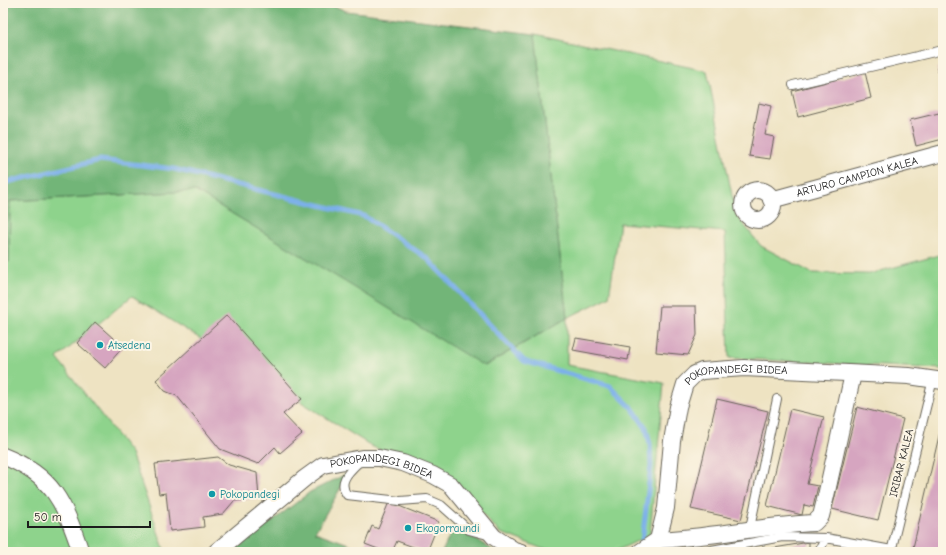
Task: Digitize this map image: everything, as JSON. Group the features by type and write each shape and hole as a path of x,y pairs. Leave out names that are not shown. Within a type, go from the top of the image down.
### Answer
{"street":[{"name":"ARTURO CAMPION KALEA","path":"771,200 943,154"},
{"name":"POKOPANDEGI BIDEA","path":"659,546 666,508 672,441 678,407 685,384 695,374 702,370 744,368 909,376 938,380"},
{"path":"640,552 659,546 750,528 814,522 821,516 853,374"},
{"path":"3,456 23,463 43,477 57,494 72,526 81,552"},
{"name":"POKOPANDEGI BIDEA","path":"216,552 305,478 323,465 362,458 379,458 403,463 433,475 451,486 494,537 514,550 521,552"}],"lane":[{"path":"794,85 943,50"},
{"name":"IRIBAR KALEA","path":"891,551 938,380"},
{"path":"750,528 777,399"},
{"path":"362,458 343,479 343,489 347,496 400,501 427,499 441,505 469,530 494,537"},
{"path":"701,552 782,537 826,538 891,551"},
{"path":"818,552 826,538"}],"green space":[{"path":"3,3 327,3 346,11 535,34 567,318 484,366 195,191 10,201 9,262 3,260"},
{"path":"535,34 707,71 736,215 761,246 812,273 869,274 943,254 943,369 729,358 725,232 620,223 609,297 567,318"},
{"path":"195,191 485,366 567,318 567,365 664,383 650,535 616,551 543,549 499,532 442,471 373,447 132,296 57,358 131,453 165,552 3,552 3,260 9,262 10,201"},
{"path":"350,472 315,532 371,552 232,552 310,492"},
{"path":"454,526 496,552 442,552"}],"building":[{"path":"943,67 943,90 942,91 937,68"},
{"path":"865,72 871,98 798,117 792,91"},
{"path":"759,103 771,106 765,135 774,137 770,159 749,156"},
{"path":"943,112 943,139 916,146 910,120"},
{"path":"660,306 696,306 697,335 688,355 656,352"},
{"path":"227,315 302,399 283,414 302,434 280,453 275,447 258,464 220,449 177,396 165,391 156,380"},
{"name":"Atsedena","path":"95,322 123,347 105,368 77,343"},
{"path":"576,338 630,347 628,360 573,350"},
{"path":"717,399 768,411 741,520 691,509"},
{"path":"857,407 903,419 878,520 832,509"},
{"path":"790,409 824,417 807,484 818,486 813,507 804,505 802,515 767,506"},
{"path":"942,423 943,552 912,552"},
{"name":"Pokopandegi","path":"218,457 229,465 257,473 259,498 234,501 223,514 203,517 204,527 170,531 166,493 159,494 155,464"},
{"name":"Ekogorraundi","path":"389,502 439,522 427,552 397,541 392,552 386,552 365,544 372,526 378,529"},
{"path":"809,542 809,552 758,552 763,550"}],"waterway":[{"path":"3,183 100,160 174,169 364,216 427,258 524,361 610,386 633,409 646,428 650,444 651,466 642,542"}],"place":[{"name":"Atsedena","path":"100,345"},
{"name":"Pokopandegi","path":"212,494"},
{"name":"Ekogorraundi","path":"408,528"}]}
